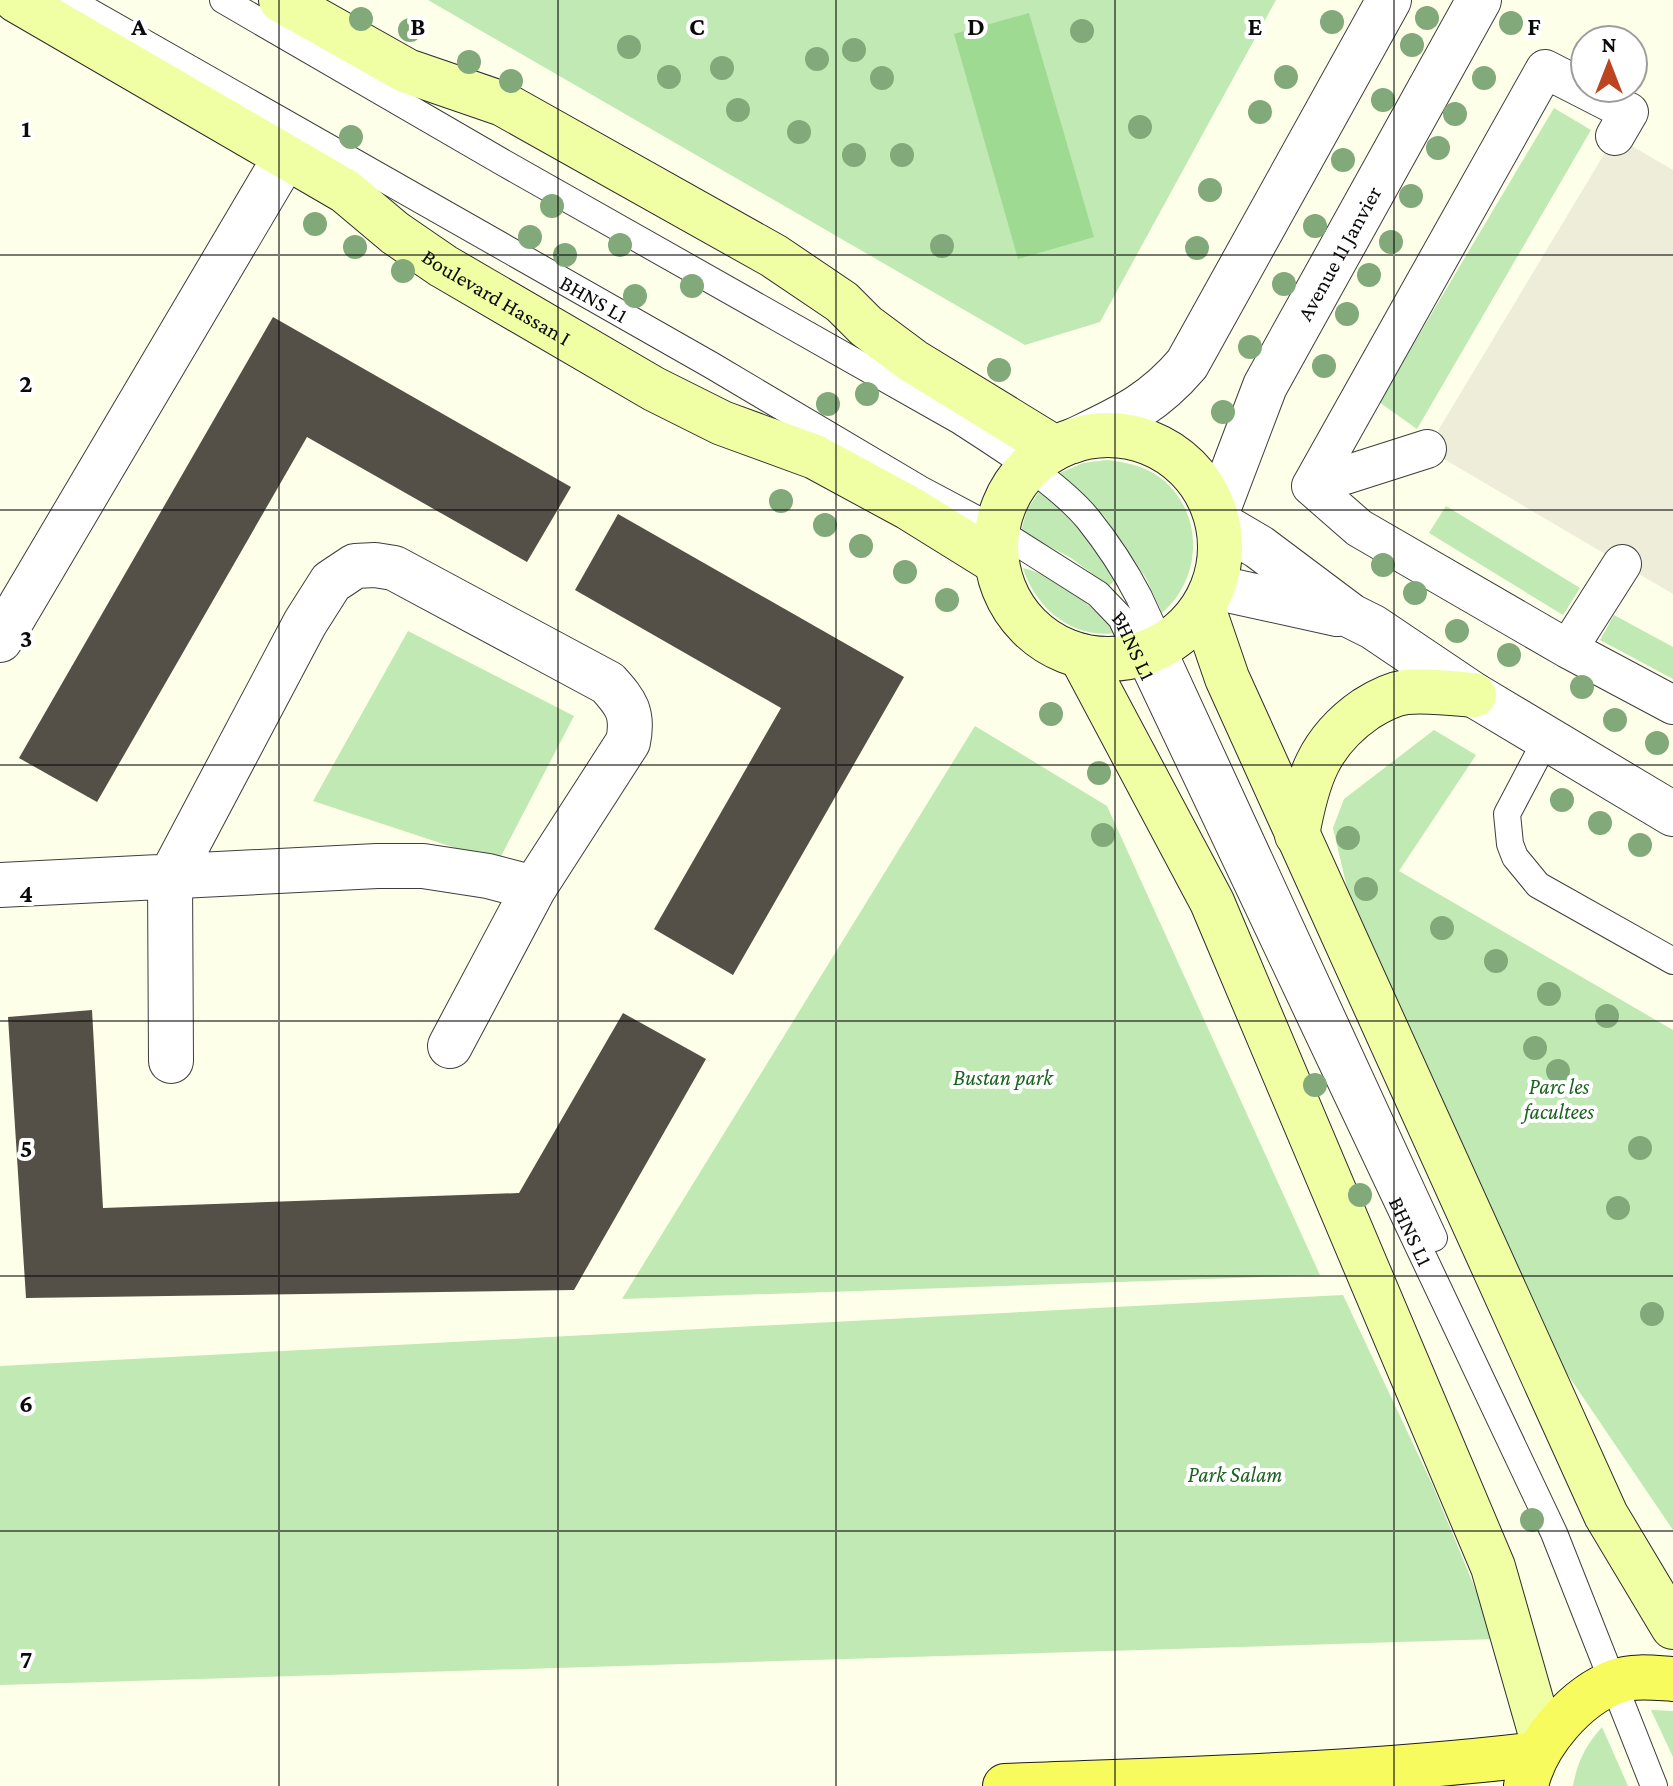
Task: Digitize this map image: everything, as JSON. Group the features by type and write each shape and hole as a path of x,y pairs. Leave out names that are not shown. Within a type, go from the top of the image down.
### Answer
{"main road":[{"name":"Boulevard Hassan I","path":"16,0 345,191 395,233 443,266 654,389 722,423 815,457 909,508 997,546"},
{"path":"281,0 407,71 503,104 774,256 842,302 866,326 913,361 1052,452"},
{"path":"1103,435 1132,438 1160,447 1185,465 1204,488 1217,519 1221,544 1219,566 1208,598 1188,627 1149,650 1110,659 1081,656 1043,638 1021,618 1005,592 997,546 1008,496 1052,452 1103,435"},
{"path":"1208,598 1227,678 1297,835 1606,1515 1673,1627"},
{"path":"1081,656 1212,902 1493,1567 1536,1761"},
{"path":"1297,835 1313,770 1328,743 1350,720 1375,704 1404,692 1474,695"},
{"path":"1536,1761 1571,1712 1621,1680 1673,1679"},
{"path":"1005,1786 1536,1761"}],"street":[{"path":"1052,452 1134,412 1166,389 1187,364 1389,0"},
{"name":"Avenue 11 Janvier","path":"1217,519 1265,386 1479,0"},
{"path":"1311,486 1545,69 1629,112 1615,136"},
{"path":"0,640 13,588 286,156"},
{"path":"1311,486 1427,449"},
{"path":"1311,486 1359,528 1568,649 1673,705"},
{"path":"1217,519 1351,616 1373,627 1474,695 1673,814"},
{"path":"1568,649 1622,564"},
{"path":"171,1061 170,878 305,623 331,582 355,566 394,568 542,646 608,683 625,702 630,717 628,742 534,888 450,1046"},
{"path":"1208,598 1351,616"},
{"path":"0,885 423,866 488,876 534,888"}],"lane":[{"name":"BHNS L1","path":"69,0 711,365 920,489 997,546 1098,594 1149,650"},
{"name":"BHNS L1","path":"223,0 960,421 1052,452 1086,517 1121,563 1139,597 1149,650 1570,1530 1654,1786"},
{"path":"1547,738 1507,814 1510,844 1515,857 1538,885 1673,961"},
{"name":"BHNS L1","path":"1621,1680 1666,1786"}],"green space":[{"path":"428,0 1276,0 1100,322 1025,345"},
{"path":"1029,13 1094,237 1018,259 954,34"},
{"path":"1554,108 1591,130 1417,429 1379,402"},
{"path":"1107,460 1132,464 1155,474 1183,504 1190,522 1192,561 1176,598 1162,613 1146,578 1104,516 1060,473 1083,463"},
{"path":"1041,489 1096,548 1116,579 1109,586 1071,558 1021,531 1027,510"},
{"path":"1446,506 1580,588 1563,615 1429,533"},
{"path":"1023,568 1062,585 1117,633 1085,631 1058,618 1037,596"},
{"path":"1614,615 1673,647 1673,679 1600,640"},
{"path":"408,631 574,716 498,862 313,801"},
{"name":"Bustan park","path":"975,726 1107,806 1320,1275 622,1299"},
{"name":"Parc les facultees","path":"1434,730 1476,755 1399,871 1673,1030 1673,1530 1530,1319 1349,896 1333,828 1344,799"},
{"name":"Park Salam","path":"1343,1295 1432,1484 1496,1639 0,1685 0,1366"},
{"path":"1651,1710 1673,1711 1673,1757"},
{"path":"1602,1727 1628,1786 1573,1786 1583,1754"}],"shaded area":[{"path":"1615,136 1673,170 1673,594 1427,449"}],"building":[{"path":"273,317 571,487 527,562 307,437 97,802 19,758"},
{"path":"618,514 904,677 733,975 654,929 781,708 575,590"},
{"path":"92,1010 103,1208 519,1193 623,1013 706,1059 574,1290 26,1298 8,1017"}]}
